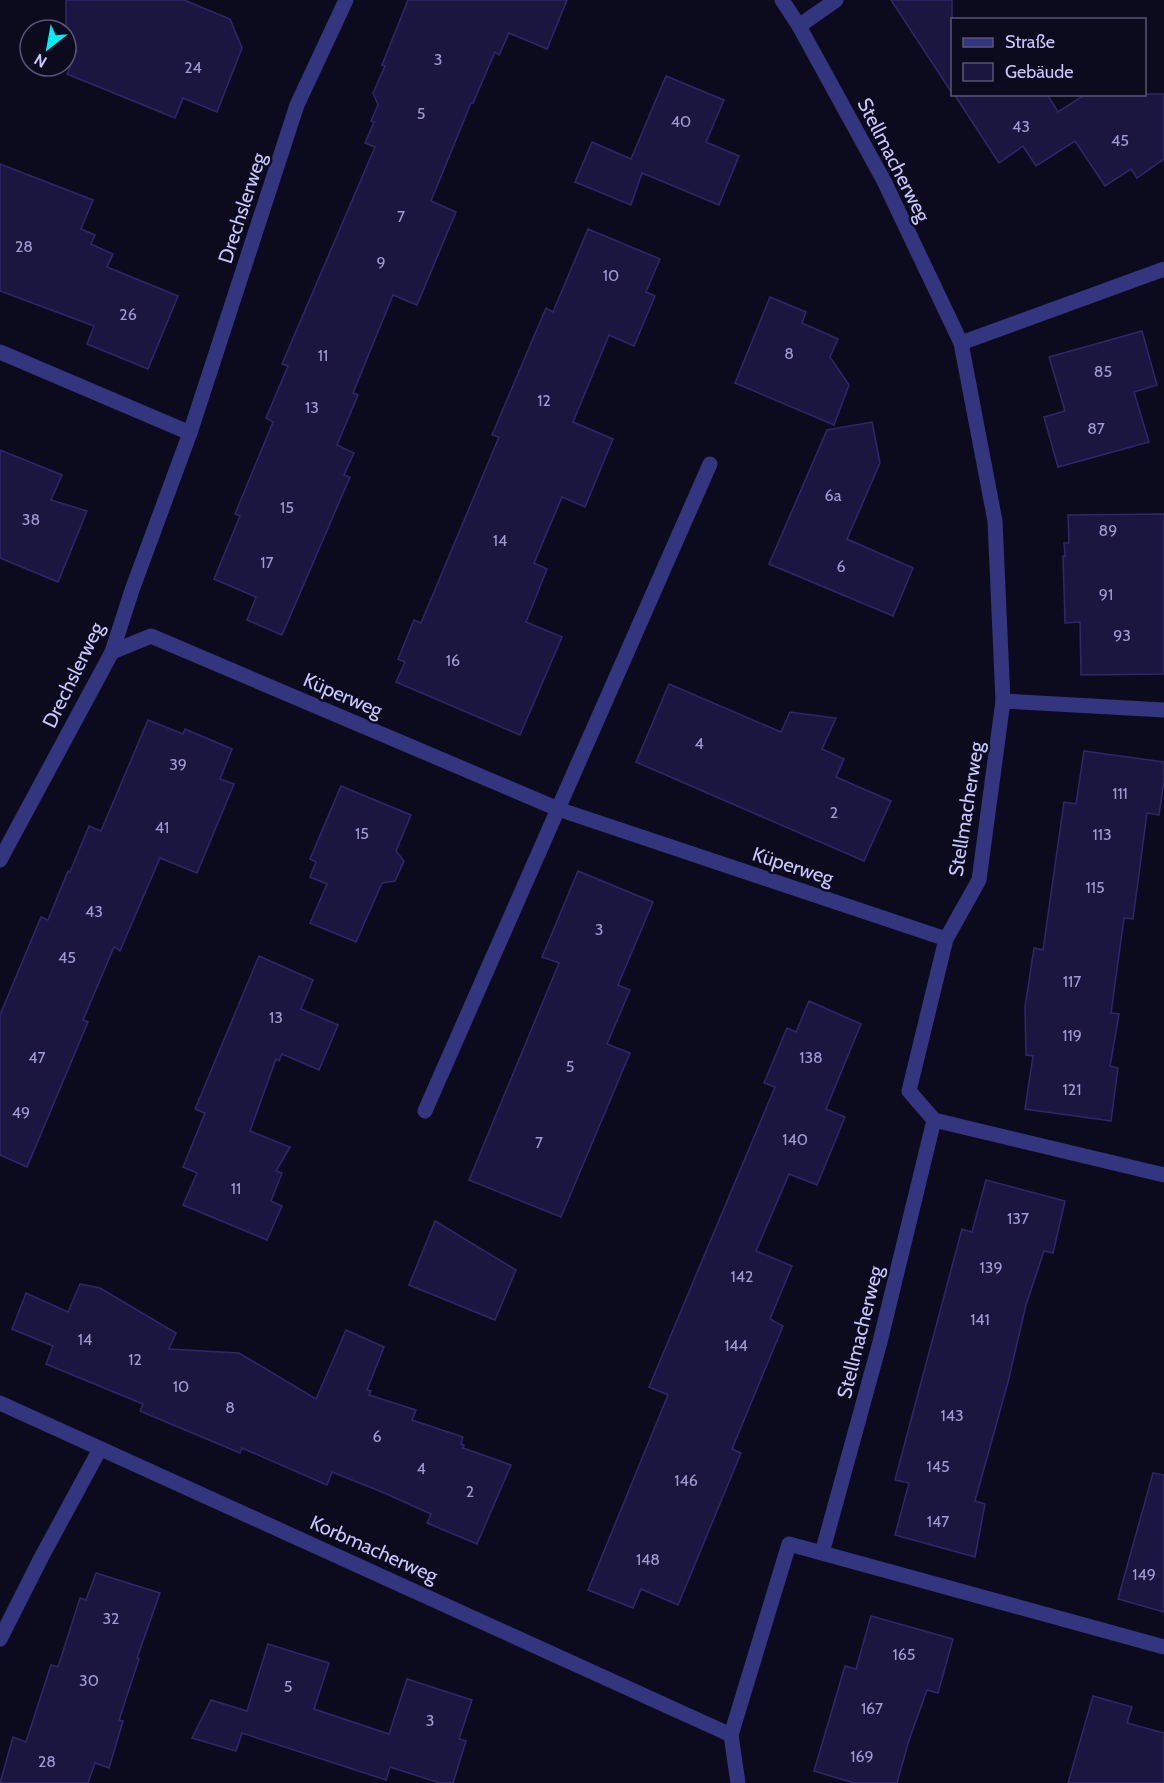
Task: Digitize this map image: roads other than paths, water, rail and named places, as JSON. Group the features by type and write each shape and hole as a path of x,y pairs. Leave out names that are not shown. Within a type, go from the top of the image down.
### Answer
{"street":[{"name":"Drechslerweg","path":"0,860 112,652 132,590 190,433 297,105 346,0"},
{"name":"Stellmacherweg","path":"782,0 799,26 884,181 961,343 995,521 1003,701 979,880 946,939 909,1092 934,1120 880,1342 822,1553"},
{"path":"799,26 836,0"},
{"path":"961,343 1164,269"},
{"path":"0,352 190,433"},
{"path":"425,1111 710,464"},
{"name":"Küperweg","path":"112,652 151,636 558,809 946,939"},
{"path":"1003,701 1164,710"},
{"path":"934,1120 1164,1175"},
{"name":"Korbmacherweg","path":"0,1403 731,1735"},
{"path":"0,1639 100,1449"},
{"path":"738,1783 731,1735 789,1544 1164,1647"}]}
